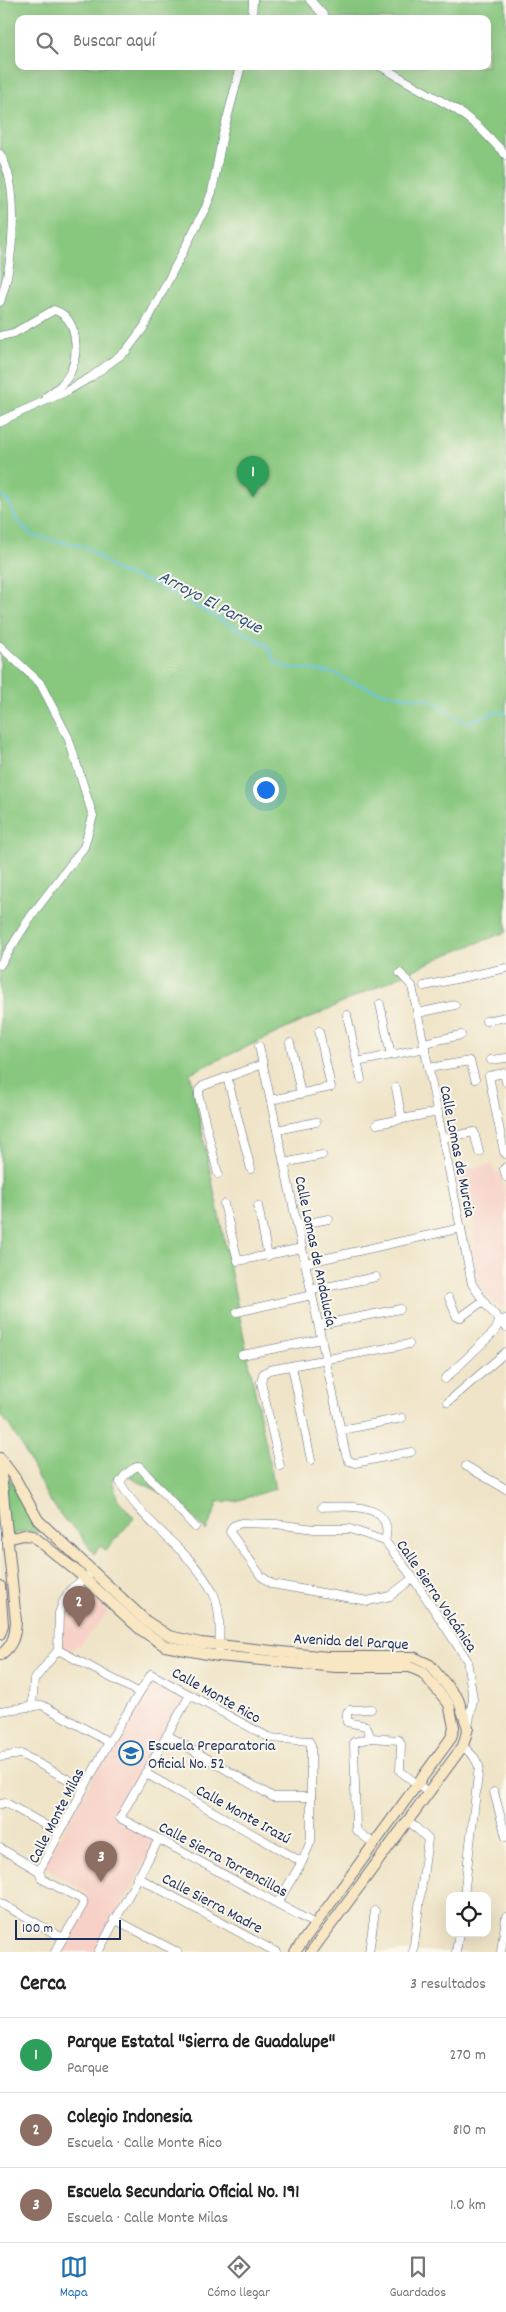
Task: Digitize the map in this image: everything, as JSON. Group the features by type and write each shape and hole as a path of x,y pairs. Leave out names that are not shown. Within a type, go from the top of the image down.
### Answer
{"street":[{"path":"252,15 253,0"},
{"path":"310,0 324,15"},
{"path":"0,421 65,392 114,362 136,340 212,192 223,134 240,70"},
{"path":"387,70 457,110 479,127 506,154"},
{"path":"0,154 4,161 11,187 12,254 0,302"},
{"path":"0,336 14,333 54,310 60,312 68,320 75,336 75,357 71,371 63,384 40,402"},
{"path":"0,646 40,683 68,738 93,816 84,847 31,916 0,965"},
{"path":"424,986 506,968"},
{"name":"Calle Lomas de Murcia","path":"400,973 412,986 472,1284 483,1301 503,1319 506,1327"},
{"path":"380,1004 390,1055"},
{"path":"418,1013 455,1005"},
{"path":"347,1015 361,1079"},
{"path":"486,1021 506,1017"},
{"path":"270,1100 329,1088 331,1085 319,1030"},
{"path":"357,1062 390,1055 461,1035"},
{"path":"290,1043 301,1094"},
{"name":"Calle Lomas de Andalucía","path":"259,1046 349,1461 354,1463 411,1452"},
{"path":"491,1060 506,1058"},
{"path":"429,1068 470,1062 475,1079"},
{"path":"218,1174 199,1097 199,1090 203,1086 262,1064"},
{"path":"506,1082 504,1073 489,1076 504,1152 506,1154"},
{"path":"227,1077 251,1169"},
{"path":"396,1088 402,1119"},
{"path":"377,1124 438,1112"},
{"path":"496,1114 506,1112"},
{"path":"277,1130 316,1122"},
{"path":"443,1138 474,1132 479,1152"},
{"path":"284,1163 322,1155"},
{"path":"506,1166 504,1169 506,1177"},
{"path":"224,1204 236,1259 243,1261 302,1248"},
{"path":"258,1206 268,1256"},
{"path":"297,1226 329,1219"},
{"path":"305,1263 460,1228"},
{"path":"237,1312 376,1276"},
{"path":"449,1298 457,1317 461,1317 483,1301"},
{"path":"319,1325 400,1309"},
{"path":"445,1379 495,1331 503,1319"},
{"path":"242,1355 322,1339"},
{"path":"280,1466 261,1382 262,1374 269,1370 409,1344"},
{"path":"448,1402 506,1352"},
{"path":"292,1366 311,1460"},
{"path":"342,1430 402,1418"},
{"name":"Avenida del Parque","path":"0,1458 15,1478 38,1520 140,1629 165,1646 218,1656 410,1667 423,1674 449,1704 454,1727 451,1738 295,1952"},
{"path":"0,1464 16,1621 15,1638 6,1651 0,1655"},
{"path":"196,1528 140,1466 134,1468 120,1482 136,1505 196,1567 214,1594 218,1618 218,1656"},
{"path":"466,1466 506,1489"},
{"path":"322,1507 352,1505 374,1512 386,1523 387,1533 385,1541"},
{"name":"Calle Sierra Volcánica","path":"413,1578 390,1596 368,1601 272,1584 261,1576 230,1532 233,1526 241,1523 276,1524 314,1529 350,1529 385,1541 413,1578 467,1660 474,1699 468,1728"},
{"name":"Avenida del Parque","path":"7,1539 24,1534 33,1536 89,1575 146,1621 169,1636 336,1662 413,1656 430,1665 458,1700 468,1728"},
{"path":"32,1707 34,1680 58,1650 58,1614 63,1602 72,1588 89,1575"},
{"path":"0,1634 2,1625 0,1584 13,1580"},
{"path":"58,1650 138,1692"},
{"name":"Calle Monte Milas","path":"55,1952 83,1905 83,1900 42,1879 39,1871 109,1742 138,1692 151,1674"},
{"name":"Calle Monte Rico","path":"151,1674 270,1738 309,1740 312,1745 312,1842 278,1902"},
{"path":"145,1773 190,1695"},
{"path":"0,1711 42,1705 109,1742"},
{"path":"371,1709 350,1710 347,1712 347,1722 366,1726 371,1738"},
{"path":"311,1952 463,1746 468,1728"},
{"path":"167,1735 273,1797 312,1797"},
{"path":"374,1844 356,1830 354,1742 371,1738 399,1740 401,1744 400,1771 429,1793"},
{"path":"463,1746 474,1756 479,1766 464,1892"},
{"path":"0,1757 21,1754 84,1788"},
{"name":"Calle Sierra Torrencillas","path":"145,1773 120,1818 278,1902 315,1924"},
{"name":"Calle Monte Irazú","path":"145,1773 302,1862"},
{"path":"494,1792 506,1837"},
{"path":"0,1804 6,1803 59,1833"},
{"path":"412,1824 428,1839 413,1952"},
{"path":"98,1952 114,1919 159,1839"},
{"path":"0,1848 39,1871"},
{"name":"Calle Sierra Madre","path":"137,1877 276,1952"},
{"path":"0,1903 63,1938"},
{"path":"369,1952 375,1911"},
{"path":"501,1952 506,1917"},
{"path":"114,1919 177,1952"},
{"path":"456,1952 458,1937"}],"shaded area":[{"path":"493,1164 494,1173 500,1172 506,1200 506,1308 495,1303 485,1293 478,1281 471,1245 476,1244 464,1181 457,1181 456,1172"},
{"path":"83,1587 108,1612 84,1641 66,1654 63,1647 62,1612"},
{"path":"150,1675 188,1696 117,1819 157,1840 96,1952 58,1952 88,1894 44,1866"}],"green space":[{"path":"0,0 506,0 506,932 446,955 190,1073 275,1489 236,1501 216,1502 217,1507 206,1531 177,1500 120,1473 112,1479 117,1498 134,1518 106,1550 100,1546 94,1554 77,1530 67,1523 48,1498 23,1448 9,1425 0,1416"},
{"path":"2,1465 39,1532 23,1531 7,1537"}],"waterway":[{"name":"Arroyo El Parque","path":"0,494 8,501 18,522 33,536 87,547 118,572 153,583 266,644 276,663 290,668 337,674 346,680 387,694 431,700 466,723 496,712 506,713"}],"place":[{"name":"Parque Estatal \"Sierra de Guadalupe\"","path":"253,497"},
{"name":"Colegio Indonesia","path":"79,1627"},
{"name":"Escuela Preparatoria Oficial No. 52","path":"131,1753"},
{"name":"Escuela Secundaria Oficial No. 191","path":"101,1882"}]}
